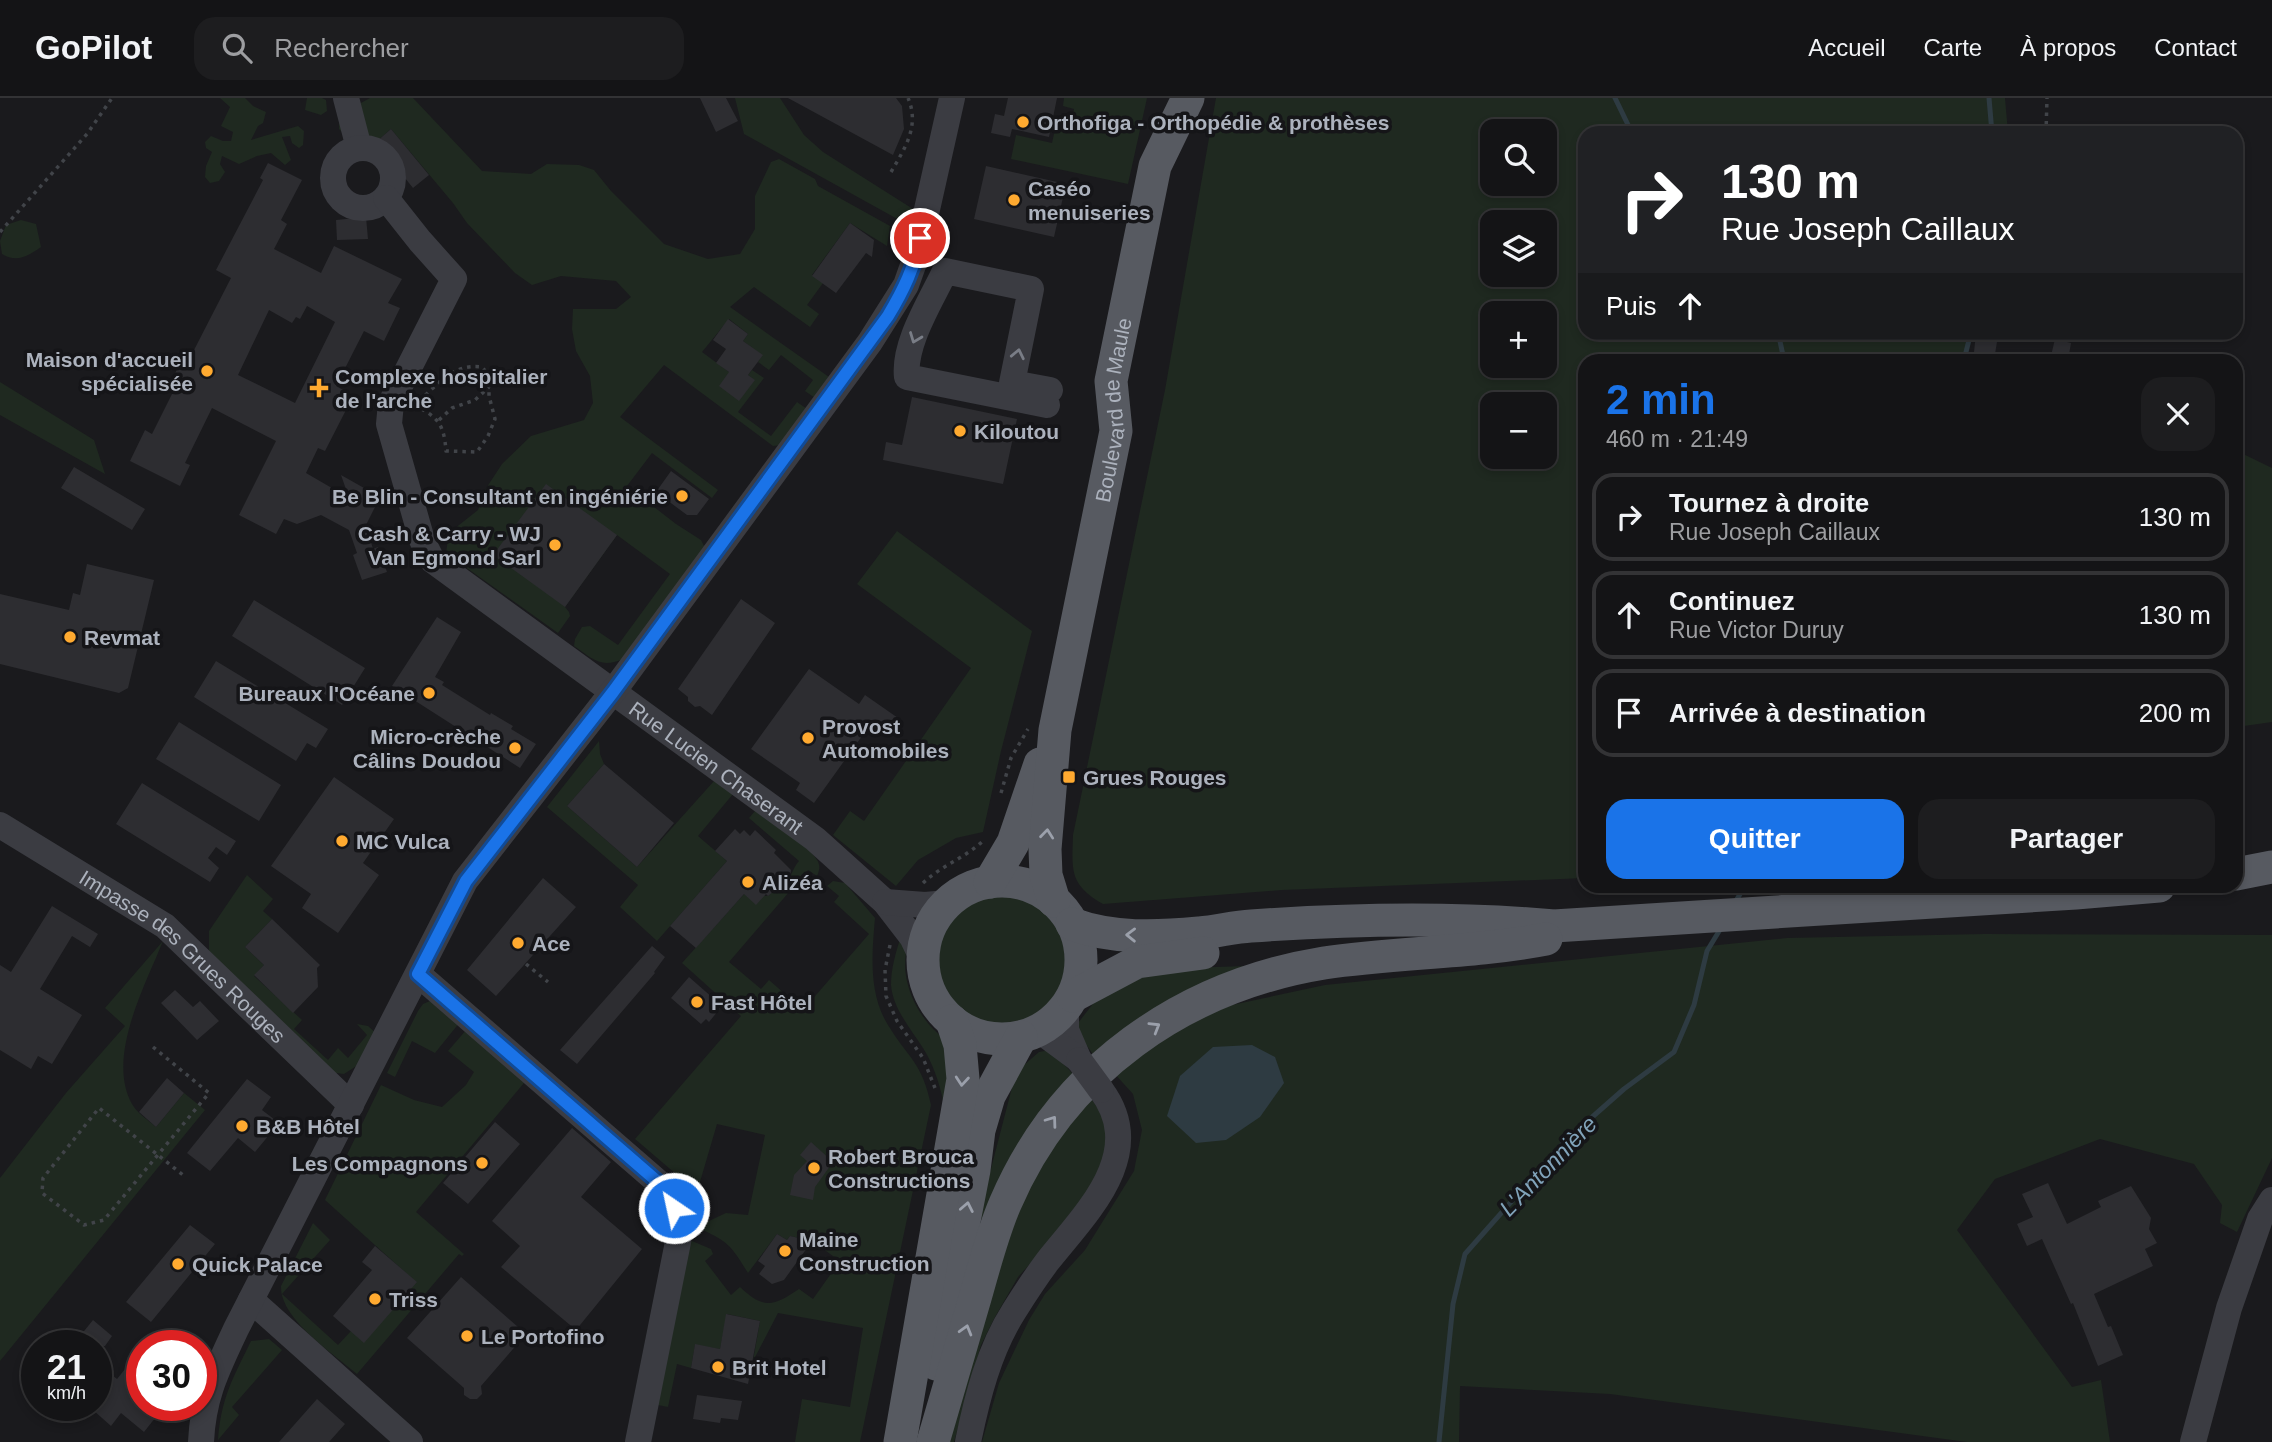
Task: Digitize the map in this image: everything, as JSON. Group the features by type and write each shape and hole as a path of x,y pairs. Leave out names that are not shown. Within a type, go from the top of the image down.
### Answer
{"main road":[{"name":"Boulevard de Maule","path":"990,882 1013,843 1043,755 1043,728 1116,431 1111,382 1155,166 1188,98"},
{"name":"Boulevard de Maule","path":"1043,728 1046,875 1063,912"},
{"path":"2243,873 2272,867"},
{"path":"1554,926 1491,920 1376,920 1248,926 1200,933 1142,935 1093,932 1029,886 1010,881 990,882 967,889 947,903 929,929 923,960 929,990 951,1021 984,1037 1006,1039 1028,1034 1049,1024 1070,1001 1137,962 1164,957 1280,946 1520,932 1554,926 2076,893"},
{"path":"1063,912 1079,942 1081,960 1079,978 1070,1001"},
{"path":"933,1442 990,1244 1005,1203 1054,1118 1079,1088 1120,1049 1212,995 1278,973 1324,964 1540,940 1640,922"},
{"path":"900,1442 963,1079 960,1045 951,1021"},
{"path":"920,1442 979,1130 989,1096 1028,1034"}],"street":[{"path":"346,98 359,148"},
{"path":"201,1442 209,1387 466,881 613,692 870,342 906,285 917,254 951,98"},
{"path":"359,148 376,151 390,164 393,181 386,198 379,204 360,209 350,206 336,193 333,174 342,156 359,148"},
{"name":"Rue Lucien Chaserant","path":"386,198 454,279 403,404 389,424 422,540 432,560 815,839 894,906 923,960"},
{"path":"945,271 1031,289 1012,383 1048,398 908,377 906,368 912,342 945,271"},
{"name":"Impasse des Grues Rouges","path":"0,825 165,926 351,1105"},
{"path":"894,906 947,903"},
{"path":"418,974 666,1189 680,1232 638,1442"},
{"path":"968,1442 974,1412 993,1353 1012,1313 1045,1265 1092,1207 1110,1175 1119,1142 1112,1104 1079,1060 1066,1030 1070,1001"},
{"path":"1028,1034 1047,1036 1079,1060"},
{"path":"2193,1442 2229,1308 2260,1219 2272,1200"},
{"path":"958,1250 980,1282"},
{"path":"251,1300 410,1442"}],"path":[{"path":"0,232 87,134 112,98"},
{"path":"891,172 911,132 913,121 908,98"},
{"path":"2046,126 2047,98"},
{"path":"467,365 482,367 489,376 489,396 495,419 477,452 446,452 445,436 439,420 403,404 467,365"},
{"path":"439,420 452,408 475,400 489,387"},
{"path":"1000,796 1011,758 1043,728"},
{"path":"936,1089 923,1058 897,1021 886,996 885,970 894,906 931,875 974,850 990,834"},
{"path":"526,964 548,982"},
{"path":"153,1047 209,1093 158,1155 104,1220 84,1225 42,1193 43,1178 99,1108 158,1155 183,1175"}],"green space":[{"path":"220,98 245,98 253,106 266,112 263,123 258,126 251,140 298,126 304,131 303,145 299,148 292,143 290,136 282,137 291,160 285,165 271,153 239,164 222,156 220,164 225,172 219,181 210,183 205,177 212,152 206,148 205,142 211,136 231,141 233,132 221,126 230,107"},
{"path":"307,98 326,100 327,111 321,115 305,110"},
{"path":"370,98 413,98 482,171 531,174 547,164 579,165 594,170 664,244 708,259 740,254 755,229 755,196 771,162 779,159 815,179 818,186 890,226 887,246 850,223 812,275 823,283 807,305 819,314 810,327 754,287 730,307 829,377 815,398 805,391 813,380 781,355 769,370 758,362 762,355 743,341 748,334 729,319 702,352 729,372 739,400 754,380 748,375 752,370 764,378 738,412 771,436 797,402 807,409 781,445 773,446 664,365 620,417 718,490 712,498 652,453 627,486 701,540 709,556 623,659 608,663 597,661 574,646 575,639 582,627 590,626 618,645 670,574 617,535 565,607 570,616 558,633 446,553 449,533 478,510 485,490 502,464 531,436 584,420 593,403 590,376 576,351 572,329 573,309 616,309 631,297 616,281 561,276 532,285 515,273 467,223 391,129 376,142 367,136 347,137 339,129 339,115"},
{"path":"735,98 780,98 804,135 823,152 913,209 910,226 744,134"},
{"path":"1064,98 1147,98 1128,184 1011,159 1016,135 1052,143 1056,125 1071,128 1074,109 1063,106"},
{"path":"1216,98 2005,98 2007,126 1578,126 1578,340 1966,340 1968,354 1578,354 1578,878 1282,890 1103,904 1078,883 1072,858 1073,835 1165,390"},
{"path":"21,220 36,224 41,247 22,257 7,257 2,254 0,241 6,225"},
{"path":"0,382 94,440 105,474 0,415"},
{"path":"2243,454 2272,468 2272,722 2243,726"},
{"path":"897,531 1032,631 983,832 956,838 918,860 896,886 833,835 850,811 864,821 971,668 857,584"},
{"path":"599,741 604,764 567,806 637,867 714,781 733,794 698,836 727,861 657,941 620,907 638,885 547,807"},
{"path":"755,811 806,847 817,860 819,870 817,876 808,870 729,962 761,989 769,980 803,1010 869,934 834,902 839,896 827,886 833,881 845,883 875,918 873,973 877,1000 888,1025 919,1069 931,1105 860,1442 795,1442 802,1399 850,1407 863,1328 778,1313 753,1361 760,1321 727,1314 720,1349 695,1345 691,1368 677,1364 668,1407 653,1404 684,1245 692,1241 711,1249 713,1254 705,1261 731,1295 740,1287 756,1299 769,1303 783,1299 799,1289 813,1299 840,1261 812,1241 790,1236 787,1240 777,1234 748,1273 727,1244 696,1227 726,1213 748,1215 765,1135 717,1124 697,1192 635,1139 741,1016 682,963 744,894 768,896 789,879 799,861 749,818"},
{"path":"247,875 273,899 263,911 272,919 245,947 264,965 254,976 302,1020 294,1029 328,1060 338,1048 348,1058 367,1035 357,1024 368,1026 378,1035 361,1063 344,1074 328,1072 209,951 209,931"},
{"path":"1003,895 1028,900 1050,914 1064,936 1069,961 1064,986 1050,1008 1028,1022 1003,1027 978,1022 956,1008 942,986 937,961 942,936 956,914 978,900"},
{"path":"1985,934 2272,935 2272,1158 2237,1232 2220,1223 2222,1205 2194,1164 2100,1139 1995,1179 1957,1230 2072,1387 2101,1380 2110,1442 1967,1442 1610,1394 1460,1386 1459,1442 982,1442 999,1383 1029,1320 1045,1294 1085,1250 1134,1171 1142,1130 1133,1094 1113,1072 1155,1035 1232,1005 1325,985 1787,938"},
{"path":"901,936 907,942 905,972 911,995 926,1020 946,1040 951,1060 943,1100 930,1060 903,1018 892,994 892,972"},
{"path":"163,941 131,1022 123,1065 125,1085 134,1107 156,1127 184,1093 205,1110 25,1330 21,1330 21,1335 0,1361 0,1178 66,1093 125,1026 105,1008"},
{"path":"1247,966 1094,1056 1079,1034 1078,1023 1099,996 1141,974 1184,968"},
{"path":"430,1001 460,1022 435,1053 412,1041 395,1077 387,1073 418,1011 423,1004"},
{"path":"467,1029 524,1083 416,1212 464,1254 459,1254 357,1374 298,1323 282,1294 338,1345 351,1331 416,1282 325,1200 381,1085 414,1100 442,1107 466,1085 474,1072 448,1051"},
{"path":"1050,1050 1074,1075 989,1221 978,1219 1016,1072 1039,1052"},
{"path":"1090,1097 1104,1117 1110,1135 1102,1164 1088,1193 1018,1277 995,1317 981,1345 954,1442 945,1442 1015,1212 1056,1135"},
{"path":"313,1223 330,1240 282,1294 281,1286"},
{"path":"269,1339 282,1350 232,1407 239,1415 218,1440 225,1400 251,1341"}],"shaded area":[{"path":"1252,1045 1275,1057 1284,1083 1260,1117 1226,1140 1196,1143 1167,1116 1180,1076 1213,1047"}],"building":[{"path":"700,98 726,98 738,121 716,132"},
{"path":"788,98 896,98 902,106 904,129 893,155"},
{"name":"Orthofiga - Orthopédie & prothèses","path":"1008,98 1057,98 1049,137 1012,129 1010,137 991,133 995,114 1004,116"},
{"path":"391,129 429,175 413,188 376,142"},
{"name":"Maison d'accueil spécialisée","path":"268,163 302,180 281,220 287,224 274,249 321,273 334,246 402,279 388,303 400,308 384,341 364,331 336,386 347,392 340,407 346,410 325,451 318,448 306,473 349,498 341,475 380,497 366,525 373,549 378,547 387,572 362,580 353,555 357,553 349,530 321,515 297,524 284,519 276,534 239,515 276,441 212,408 185,463 190,465 180,486 130,461 145,430 152,434 175,388 170,386 179,364 188,349 193,352 231,278 216,270 263,180 260,178","holes":["307,306 335,322 295,403 238,375 269,310 292,323 296,317 300,319"]},
{"name":"Caséo menuiseries","path":"986,166 1066,184 1054,237 974,219"},
{"path":"366,217 368,239 337,240 336,220"},
{"path":"850,223 874,240 872,257 866,253 836,293 812,276"},
{"path":"728,319 748,334 743,341 763,355 748,375 755,380 739,401 719,386 729,372 716,363 726,349 713,340"},
{"path":"1975,340 1997,340 1995,354 1974,352"},
{"path":"2055,340 2071,343 2069,354 2051,354"},
{"name":"Kiloutou","path":"912,397 1017,419 1003,484 883,460 886,442 902,445"},
{"path":"74,467 145,509 132,530 61,488"},
{"name":"Be Blin - Consultant en ingéniérie","path":"671,471 709,499 697,515 687,515 656,492"},
{"name":"Cash & Carry - WJ Van Egmond Sarl","path":"546,484 617,535 565,607 493,555"},
{"name":"Revmat","path":"87,564 154,580 128,688 119,693 0,664 0,594 69,610 73,593 80,595"},
{"path":"741,599 775,623 712,715 700,706 695,707 678,689"},
{"path":"254,600 365,668 342,705 232,636"},
{"name":"Bureaux l'Océane","path":"437,617 461,632 435,677 444,682 442,685 513,726 511,729 536,744 520,768 392,686"},
{"path":"216,661 328,729 316,748 307,743 296,761 194,697"},
{"name":"Provost Automobiles","path":"809,669 859,704 865,695 898,718 885,735 870,725 814,803 796,790 800,783 751,749"},
{"path":"179,722 281,785 259,821 156,759"},
{"path":"604,764 674,823 637,867 567,806"},
{"name":"MC Vulca","path":"334,777 394,819 363,863 379,875 338,933 302,908 311,894 271,866"},
{"path":"142,783 236,841 227,855 216,847 208,858 219,868 210,882 116,824"},
{"name":"Alizéa","path":"735,829 740,834 744,830 750,836 755,830 776,850 774,853 791,870 790,878 768,896 766,894 756,905 744,894 696,948 670,926 727,861 715,851"},
{"name":"Ace","path":"543,878 576,907 496,996 467,970"},
{"path":"52,906 98,934 90,947 72,936 40,989 82,1015 52,1064 38,1056 31,1069 0,1050 0,965 11,972"},
{"path":"272,919 320,965 317,968 318,987 293,1013 254,975 264,965 245,947"},
{"path":"652,946 665,957 655,973 577,1064 560,1050"},
{"name":"Fast Hôtel","path":"689,977 722,1006 709,1022 706,1019 701,1024 671,998"},
{"path":"175,990 193,1007 200,1001 219,1021 197,1040 161,1003"},
{"path":"167,1078 184,1093 156,1127 139,1112"},
{"name":"B&B Hôtel","path":"247,1079 271,1097 262,1110 279,1123 255,1152 238,1138 210,1171 187,1153"},
{"name":"Les Compagnons","path":"495,1122 520,1144 468,1204 443,1183"},
{"path":"572,1128 611,1162 581,1197 642,1249 576,1330 501,1267 520,1246 492,1221"},
{"name":"Robert Brouca Constructions","path":"811,1142 833,1162 815,1187 813,1200 790,1195 794,1175 807,1161 800,1155"},
{"path":"2048,1183 2067,1224 2101,1207 2098,1201 2131,1186 2151,1218 2149,1229 2157,1243 2145,1249 2153,1266 2094,1294 2123,1355 2098,1366 2073,1303 2071,1304 2042,1239 2027,1246 2017,1224 2033,1217 2022,1194"},
{"name":"Quick Palace","path":"190,1225 215,1244 151,1322 126,1302"},
{"name":"Maine Construction","path":"777,1234 787,1240 790,1236 812,1241 784,1280 772,1284 759,1274 765,1266 758,1261"},
{"name":"Triss","path":"375,1246 417,1282 364,1343 333,1316 372,1270 362,1262"},
{"name":"Le Portofino","path":"461,1277 526,1334 481,1386 482,1394 477,1399 464,1395 464,1388 407,1338"},
{"path":"726,1314 760,1321 748,1384 691,1368 695,1344 720,1349"},
{"path":"93,1320 105,1330 85,1330"},
{"path":"126,1368 126,1417 121,1413 111,1426 105,1421 112,1421 112,1375 117,1379"},
{"path":"697,1395 742,1401 738,1420 721,1418 720,1423 693,1419"},
{"path":"317,1399 345,1424 329,1442 279,1442"},
{"path":"131,1421 153,1421 144,1432"}],"waterway":[{"name":"L'Antonnière","path":"1615,98 1629,126"},
{"name":"L'Antonnière","path":"1989,98 1991,126"},
{"name":"L'Antonnière","path":"1780,340 1783,354"},
{"name":"L'Antonnière","path":"1966,354 1969,340"},
{"name":"L'Antonnière","path":"1734,904 1741,893"},
{"name":"L'Antonnière","path":"1439,1442 1453,1304 1465,1254 1565,1141 1624,1089 1674,1052 1694,1005 1707,951 1721,928"}],"place":[{"name":"Orthofiga - Orthopédie & prothèses","path":"1023,122"},
{"name":"Caséo menuiseries","path":"1014,200"},
{"name":"Maison d'accueil spécialisée","path":"207,371"},
{"name":"Complexe hospitalier de l'arche","path":"319,388"},
{"name":"Kiloutou","path":"960,431"},
{"name":"Be Blin - Consultant en ingéniérie","path":"682,496"},
{"name":"Cash & Carry - WJ Van Egmond Sarl","path":"555,545"},
{"name":"Revmat","path":"70,637"},
{"name":"Bureaux l'Océane","path":"429,693"},
{"name":"Provost Automobiles","path":"808,738"},
{"name":"Micro-crèche Câlins Doudou","path":"515,748"},
{"name":"Grues Rouges","path":"1069,777"},
{"name":"MC Vulca","path":"342,841"},
{"name":"Alizéa","path":"748,882"},
{"name":"Ace","path":"518,943"},
{"name":"Fast Hôtel","path":"697,1002"},
{"name":"B&B Hôtel","path":"242,1126"},
{"name":"Les Compagnons","path":"482,1163"},
{"name":"Robert Brouca Constructions","path":"814,1168"},
{"name":"Maine Construction","path":"785,1251"},
{"name":"Quick Palace","path":"178,1264"},
{"name":"Triss","path":"375,1299"},
{"name":"Le Portofino","path":"467,1336"},
{"name":"Brit Hotel","path":"718,1367"}],"route":[{"path":"674,1208 666,1189 418,974 466,881 613,692 888,316 906,285 920,238"}]}
